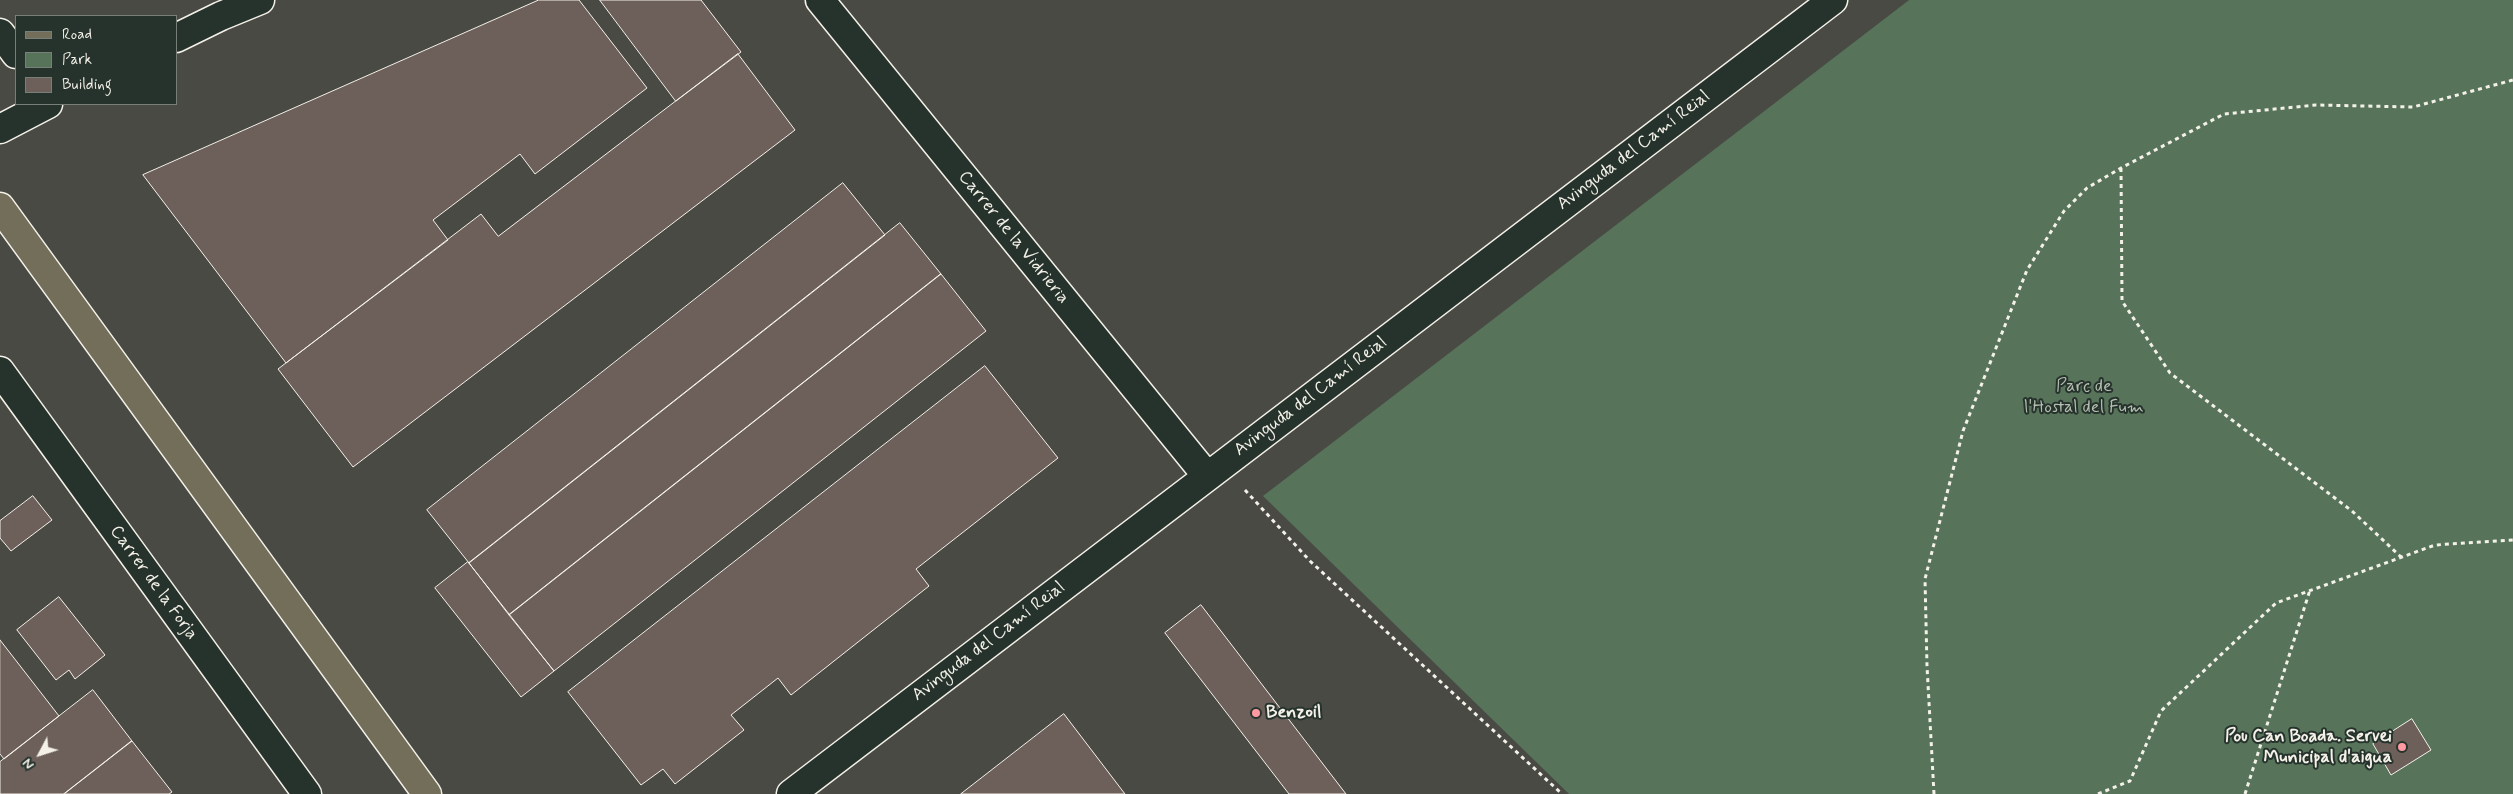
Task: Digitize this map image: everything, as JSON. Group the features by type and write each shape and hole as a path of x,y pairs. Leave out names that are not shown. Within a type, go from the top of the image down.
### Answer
{"main road":[{"path":"0,207 424,792"}],"street":[{"path":"178,37 260,0"},
{"name":"Carrer de la Vidrieria","path":"820,0 1215,470"},
{"name":"Avinguda del Camí Reial","path":"791,794 1215,470 1818,4"},
{"path":"0,32 15,53"},
{"path":"0,129 46,105"},
{"name":"Carrer de la Forja","path":"0,371 307,794"}],"path":[{"path":"1934,794 1927,666 1925,579 1963,431 2028,270 2064,211 2088,188 2121,168 2224,114 2316,105 2413,107 2513,80"},
{"path":"2121,168 2122,301 2170,372 2352,512 2401,557"},
{"path":"1215,470 1310,561 1562,794"},
{"path":"2098,794 2130,780 2161,711 2276,603 2435,545 2513,540"},
{"path":"2245,794 2310,590"}],"shaded area":[{"path":"0,0 1909,0 1264,496 1569,794 0,794"}],"green space":[{"name":"Parc de l'Hostal del Fum","path":"1909,0 2513,0 2513,794 1569,794 1263,496"}],"building":[{"path":"539,0 579,0 647,88 535,174 520,154 433,220 448,240 286,363 143,175"},
{"path":"600,0 701,0 741,52 676,101"},
{"path":"738,54 795,130 353,467 278,369 481,214 498,236"},
{"path":"843,183 885,235 469,563 427,510"},
{"path":"900,223 941,274 509,615 469,563"},
{"path":"941,274 986,331 554,671 509,615"},
{"path":"985,366 1058,458 916,569 929,586 791,695 778,678 731,715 744,730 675,784 663,769 641,785 568,692"},
{"path":"33,496 52,520 11,551 0,538 0,521"},
{"path":"468,562 554,671 521,697 435,588"},
{"path":"59,597 105,655 75,679 69,670 56,680 17,630"},
{"name":"Benzoil","path":"1201,605 1346,794 1289,794 1165,633"},
{"path":"0,640 59,716 4,759 0,754"},
{"path":"93,690 132,741 64,794 0,794 0,762"},
{"path":"1064,714 1125,794 961,794"},
{"name":"Pou Can Boada. Servei Municipal d'aigua","path":"2412,719 2431,750 2391,775 2373,744"},
{"path":"132,741 172,792 169,794 64,794"}],"place":[{"name":"Benzoil","path":"1256,713"},
{"name":"Pou Can Boada. Servei Municipal d'aigua","path":"2402,747"}]}
